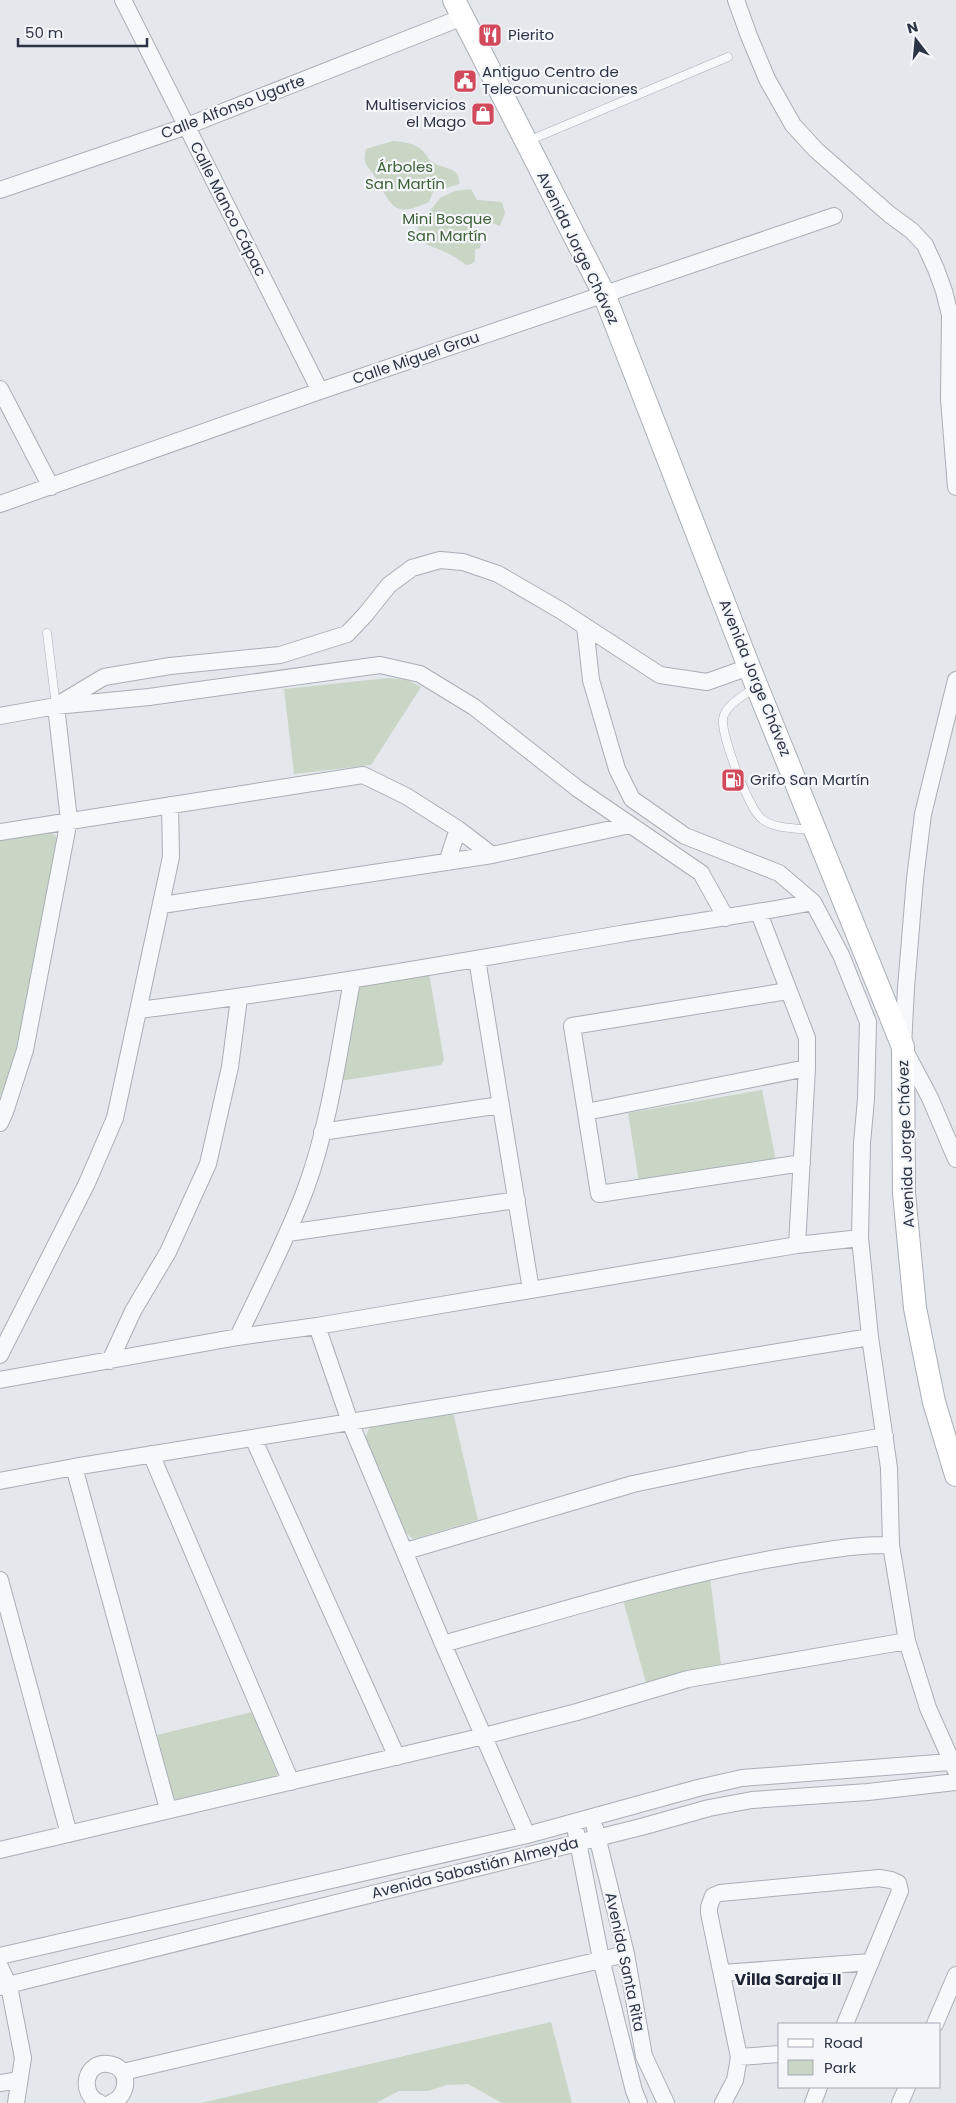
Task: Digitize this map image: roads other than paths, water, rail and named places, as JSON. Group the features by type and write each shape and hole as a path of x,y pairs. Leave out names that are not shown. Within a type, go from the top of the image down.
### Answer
{"main road":[{"name":"Avenida Jorge Chávez","path":"458,9 604,294 753,676 903,1048 904,1193 915,1308 934,1402 956,1475"}],"street":[{"name":"Calle Manco Cápac","path":"123,0 320,390"},
{"path":"736,0 767,79 793,125 816,150 889,214 912,231 925,245 936,269 950,315 949,399 956,487"},
{"name":"Calle Alfonso Ugarte","path":"0,190 187,126 458,9"},
{"name":"Calle Miguel Grau","path":"0,504 320,390 834,216"},
{"path":"0,390 51,487"},
{"path":"56,706 104,677 170,666 280,655 347,634 365,615 388,585 412,568 440,560 463,562 498,574 585,626 660,675 707,682 753,676"},
{"path":"585,626 591,680 616,769 632,799 685,836 779,873 813,902 841,955 868,1022 866,1099 862,1143 860,1238 870,1337 889,1468 891,1545 907,1641 928,1708 953,1766"},
{"path":"0,716 56,706 149,697 380,666 420,674 474,707 578,789 700,873 726,918"},
{"path":"956,680 923,814 915,880 903,1048 930,1098 956,1159"},
{"path":"0,1123 25,1050 69,820 56,706"},
{"path":"0,832 363,775 406,796 458,829 492,855"},
{"path":"0,1354 87,1182 115,1118 171,857 170,805"},
{"path":"162,905 492,855 630,825"},
{"path":"447,862 458,829"},
{"path":"139,1010 239,998 352,981 623,933 758,913 813,902"},
{"path":"758,913 807,1038 808,1068 797,1245"},
{"path":"477,959 530,1290"},
{"path":"238,1337 288,1233 306,1187 322,1132 352,981"},
{"path":"788,991 572,1026 599,1194 802,1163"},
{"path":"110,1361 133,1311 168,1252 208,1164 230,1067 239,998"},
{"path":"586,1112 808,1068"},
{"path":"322,1132 500,1105"},
{"path":"288,1233 517,1200"},
{"path":"0,1380 238,1337 317,1326 797,1245 860,1238"},
{"path":"317,1326 350,1422 406,1551 443,1644 527,1835"},
{"path":"0,1481 151,1454 870,1337"},
{"path":"406,1551 633,1484 747,1460 885,1436"},
{"path":"253,1438 398,1757"},
{"path":"151,1454 291,1782"},
{"path":"74,1467 168,1809"},
{"path":"443,1644 620,1594 742,1564 867,1544 891,1545"},
{"path":"0,1580 69,1834"},
{"path":"0,1850 484,1736 577,1712 688,1679 907,1641"},
{"name":"Avenida Sabastián Almeyda","path":"0,1956 527,1835 698,1788 742,1778 953,1766"},
{"name":"Avenida Sabastián Almeyda","path":"5,1986 597,1838 709,1808 752,1800 868,1792 956,1782"},
{"name":"Avenida Santa Rita","path":"593,1817 626,1954 644,2056 666,2103"},
{"name":"Avenida Santa Rita","path":"574,1822 601,1959 639,2103"},
{"path":"723,2103 735,2080 739,2057 709,1914 709,1907 713,1896 720,1893 879,1878 891,1880 898,1884 900,1891 845,2023"},
{"path":"123,2072 626,1954"},
{"path":"722,1973 871,1962"},
{"path":"0,1967 23,2058 16,2103"},
{"path":"935,2023 956,1975"},
{"path":"739,2057 778,2054"},
{"path":"100,2103 89,2096 86,2087 87,2078 91,2070 98,2065 107,2063 115,2065 123,2072 126,2081 125,2090 121,2097 111,2103"},
{"path":"0,2083 19,2080"},
{"path":"813,2103 820,2088"},
{"path":"900,2103 907,2088"}],"lane":[{"path":"526,142 728,56"},
{"path":"47,633 56,706"},
{"path":"753,676 727,709 723,719 724,734 750,805 762,819 778,826 817,831"}],"place":[{"name":"Pierito","path":"490,35"},
{"name":"Antiguo Centro de Telecomunicaciones","path":"465,81"},
{"name":"Multiservicios el Mago","path":"483,114"},
{"name":"Grifo San Martín","path":"733,780"}],"district":[{"name":"Villa Saraja II","path":"788,1979"}],"park label":[{"name":"Árboles San Martín","path":"405,176"},
{"name":"Mini Bosque San Martín","path":"447,228"}]}
